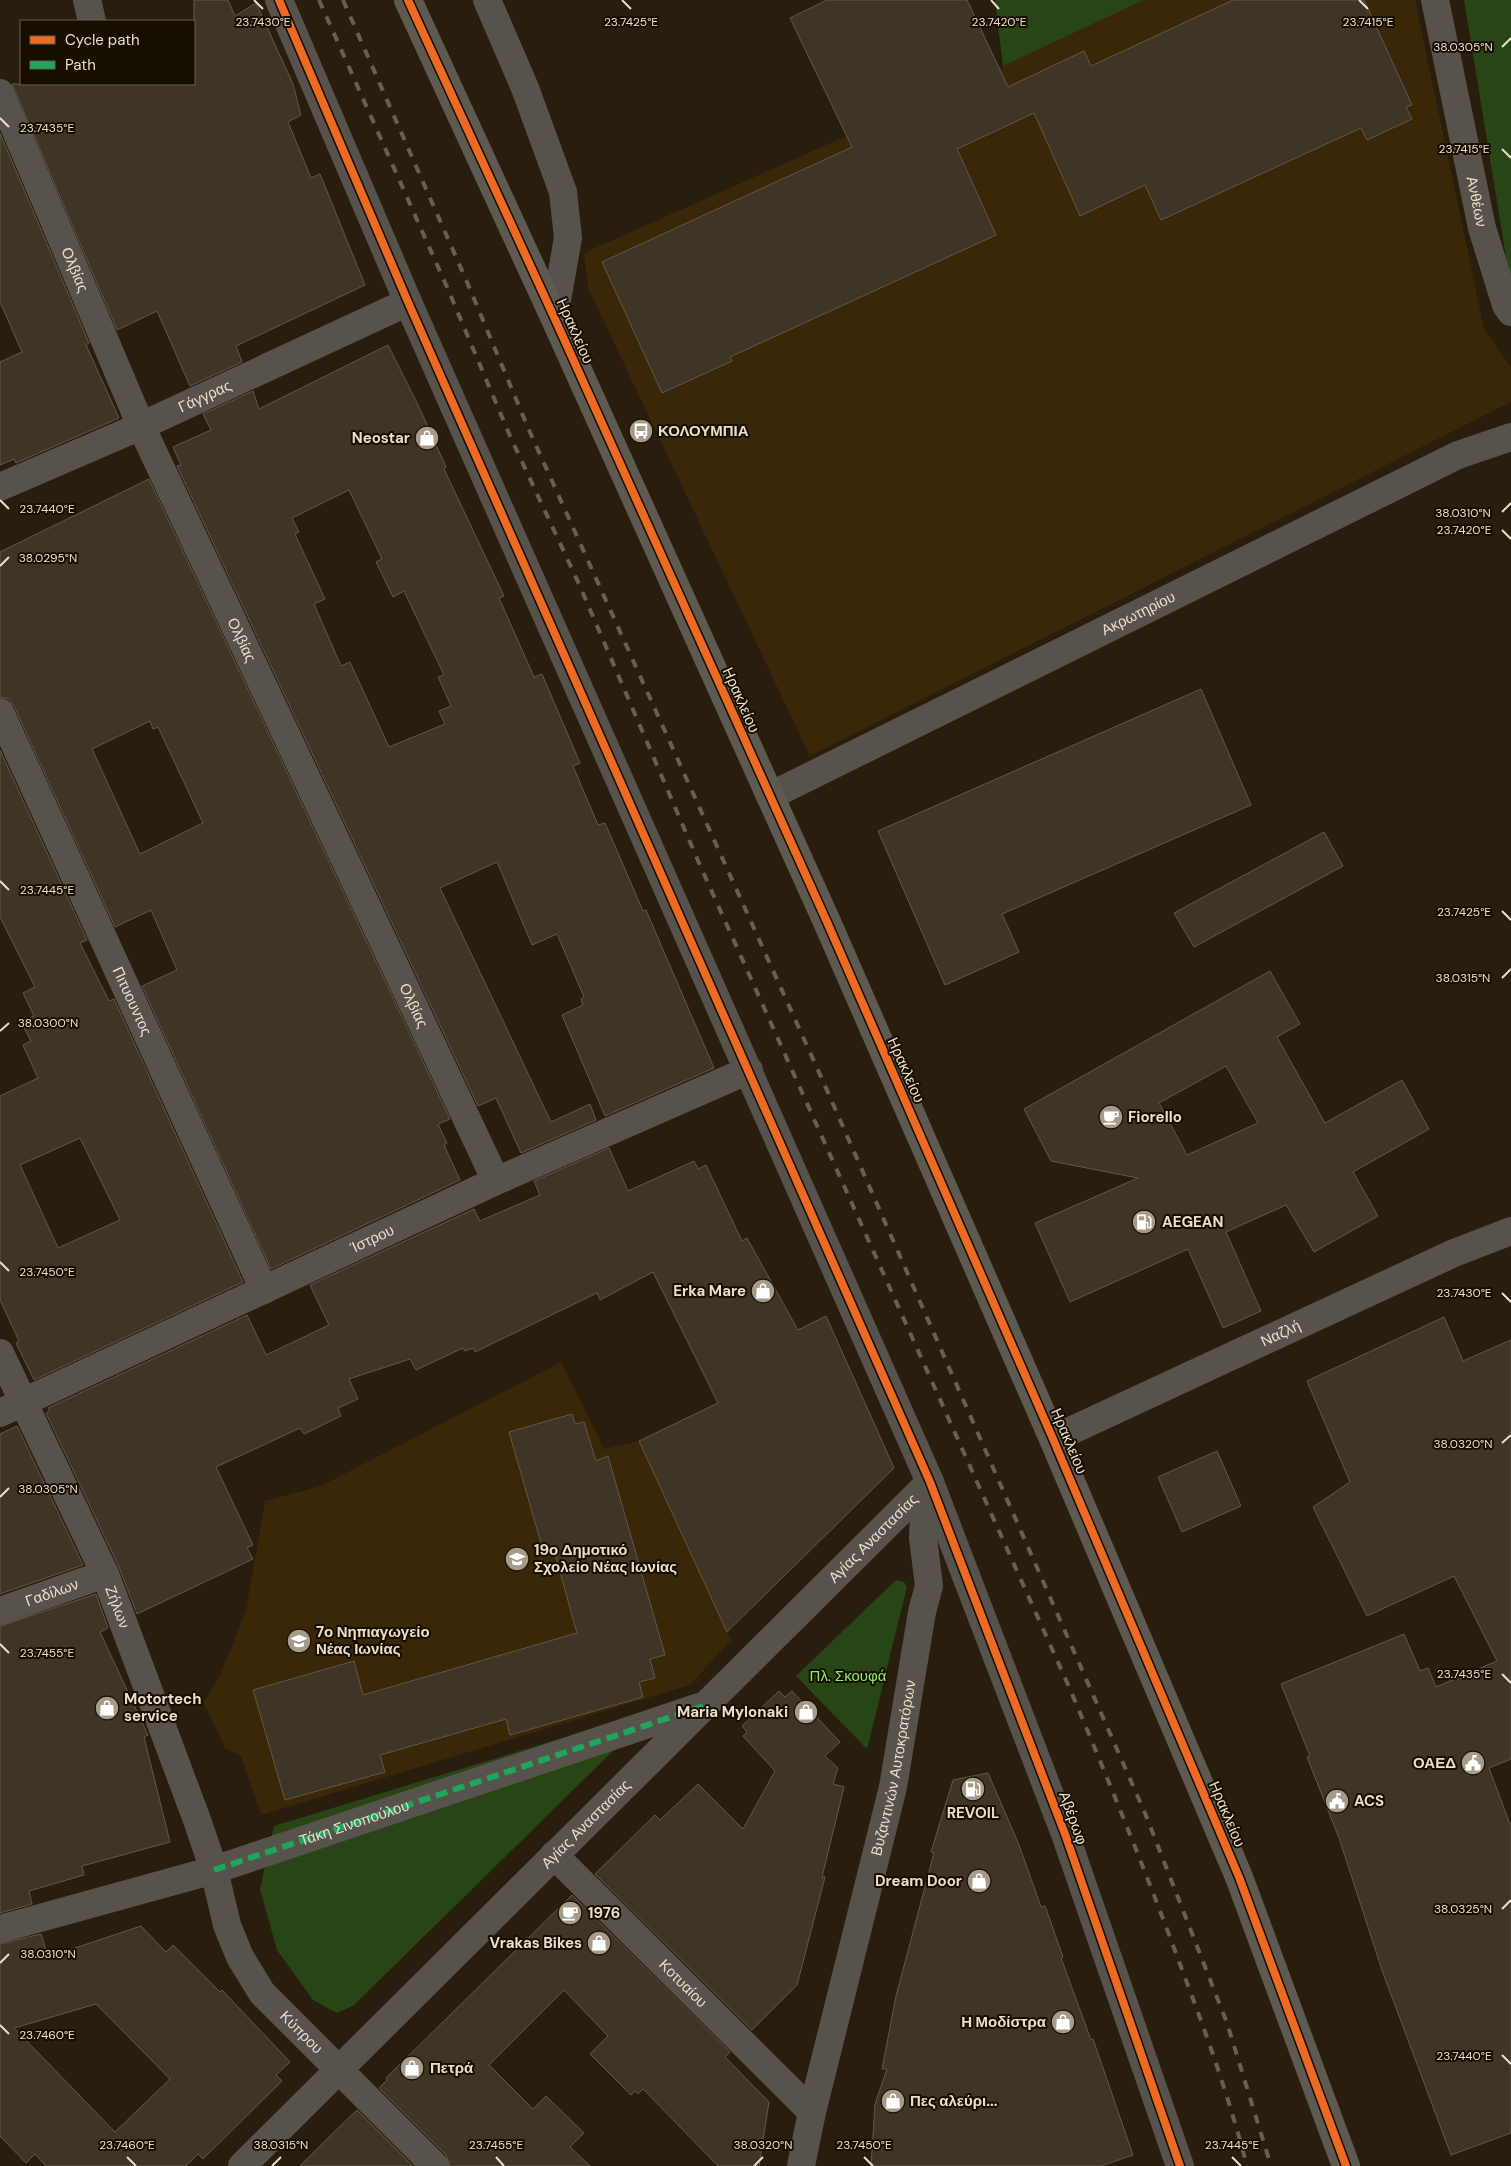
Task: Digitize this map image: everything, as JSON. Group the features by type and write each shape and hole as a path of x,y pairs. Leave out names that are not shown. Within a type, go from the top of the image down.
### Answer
{"main road":[{"name":"Ηρακλείου","path":"408,0 554,317 770,796 1053,1439 1239,1877 1346,2166"}],"street":[{"path":"87,0 92,20"},
{"path":"280,0 408,302 930,1482"},
{"path":"486,0 526,88 563,192 568,238 554,317"},
{"name":"Ανθέων","path":"1435,0 1482,228 1506,305 1511,312"},
{"name":"Ολβίας","path":"0,93 140,426 496,1181"},
{"name":"Γάγγρας","path":"0,488 140,426 408,302"},
{"name":"Ακρωτηρίου","path":"770,796 1458,455 1511,438"},
{"name":"Πιτυουντος","path":"0,712 264,1290"},
{"name":"Ίστρου","path":"0,1413 496,1181 749,1070"},
{"name":"Ναζλή","path":"1053,1439 1454,1253 1511,1231"},
{"name":"Ζήλων","path":"0,1353 105,1574 214,1870"},
{"name":"Αγίας Αναστασίας","path":"242,2166 930,1482"},
{"name":"Βυζαντινών Αυτοκρατόρων","path":"800,2166 893,1787 928,1586 924,1513 930,1482"},
{"name":"Αβέρωφ","path":"930,1482 1065,1834 1180,2166"},
{"name":"Γαδίλων","path":"0,1611 105,1574"},
{"name":"Τάκη Σινοπούλου","path":"0,1929 214,1870 704,1706"},
{"name":"Κοτυαίου","path":"554,1855 812,2112"},
{"name":"Κύπρου","path":"214,1870 227,1925 240,1957 262,1993 435,2166"}],"shaded area":[{"path":"1144,0 1415,0 1484,329 1511,367 1511,402 810,756 588,288 584,253 1003,66"},
{"name":"19ο Δημοτικό Σχολείο Νέας Ιωνίας","path":"561,1362 604,1449 639,1441 731,1640 690,1685 261,1815 241,1756 225,1748 204,1703 222,1671 246,1611 265,1501 321,1486"}],"green space":[{"path":"995,0 1144,0 1003,66"},
{"path":"1464,0 1511,0 1511,287"},
{"name":"Πλ. Σκουφά","path":"896,1580 904,1582 907,1587 867,1749 796,1676"},
{"path":"605,1725 621,1743 353,2006 337,2013 313,2000 277,1950 260,1889 274,1826"}],"building":[{"path":"194,0 228,0 235,16 256,3 293,84 301,115 288,122 311,178 320,174 365,285 236,346 242,362 190,386 157,311 117,330 12,84 195,85"},
{"path":"827,0 967,0 1008,87 1084,51 1091,66 1233,0 1364,0 1412,105 1406,107 1412,119 1367,140 1361,128 1161,220 1145,185 1080,216 1034,113 957,149 996,235 730,357 732,361 662,393 602,262 852,147 790,18"},
{"path":"0,133 89,343 86,345 119,418 16,463 14,459 0,465 0,362 22,352 0,302"},
{"path":"388,345 420,409 446,467 444,469 504,596 499,598 534,677 542,674 580,763 573,766 598,825 605,823 643,911 646,910 714,1068 605,1116 562,1015 583,1005 581,999 584,997 557,934 532,945 497,862 440,888 551,1122 590,1104 596,1120 521,1153 496,1098 478,1106 177,466 181,465 173,447 211,430 203,414 253,391 259,409","holes":["349,490 382,559 376,562 393,597 404,591 444,675 438,677 451,706 439,711 445,724 389,747 350,662 341,666 314,604 325,599 295,534 299,532 292,518"]},
{"path":"149,479 450,1119 438,1124 447,1143 444,1145 460,1180 271,1269 142,986 177,970 151,910 115,927 14,706 9,699 0,697 0,552","holes":["150,721 153,729 158,727 203,823 140,854 92,749"]},
{"path":"1201,689 1251,805 1002,914 1019,952 945,985 878,831"},
{"path":"0,750 87,940 80,943 109,1001 114,999 243,1282 34,1380 16,1343 19,1341 0,1300 0,1096 38,1078 23,1045 31,1041 21,1022 34,1016 23,993 35,987 0,917","holes":["80,1138 120,1220 58,1248 20,1165"]},
{"path":"1324,832 1343,866 1194,947 1174,913"},
{"path":"1270,971 1300,1024 1277,1037 1325,1123 1402,1080 1429,1129 1353,1172 1378,1216 1314,1252 1286,1205 1226,1232 1261,1311 1223,1328 1188,1249 1070,1302 1035,1223 1138,1178 1051,1161 1024,1109","holes":["1226,1066 1258,1123 1187,1155 1159,1103"]},
{"path":"609,1148 628,1191 694,1161 698,1169 706,1165 742,1241 747,1238 798,1330 826,1316 894,1468 727,1632 639,1441 718,1403 653,1272 600,1300 597,1293 475,1352 473,1348 465,1351 463,1348 416,1370 410,1359 349,1379 358,1399 338,1408 341,1416 304,1434 300,1428 216,1467 253,1545 247,1548 253,1559 137,1614 119,1567 46,1413 50,1411 48,1408 247,1315 266,1355 329,1325 310,1285 474,1209 480,1221 540,1195 534,1181"},
{"path":"1444,1317 1463,1361 1511,1340 1511,1759 1489,1768 1511,1827 1511,2133 1451,2155 1383,1973 1339,1838 1307,1757 1310,1756 1281,1684 1404,1634 1420,1671 1428,1668 1436,1687 1497,1661 1454,1576 1367,1616 1313,1507 1350,1482 1307,1381"},
{"path":"572,1414 575,1424 584,1422 596,1461 608,1456 665,1655 650,1659 655,1678 639,1682 643,1697 510,1735 506,1719 380,1755 385,1772 285,1800 253,1690 354,1661 363,1695 577,1633 553,1547 543,1550 509,1432"},
{"path":"17,1426 83,1565 0,1594 0,1434"},
{"path":"1217,1451 1241,1506 1182,1532 1158,1477"},
{"path":"96,1594 108,1628 100,1632 148,1735 144,1737 170,1842 82,1866 84,1875 29,1891 32,1904 0,1913 0,1626"},
{"path":"779,1691 785,1697 792,1691 840,1742 825,1756 838,1768 833,1784 844,1787 822,1877 825,1877 797,1985 752,2030 595,1874 655,1815 660,1820 698,1784 743,1829 775,1771 743,1736 747,1732 742,1726"},
{"path":"988,1773 1019,1845 1041,1907 1045,1906 1063,1957 1061,1958 1091,2040 1093,2039 1133,2155 1101,2166 871,2166 875,2104 887,2069 882,2069 896,1996 934,1853 931,1852 953,1780"},
{"path":"572,1895 730,2052 725,2057 769,2102 759,2166 718,2166 643,2089 638,2094 635,2091 631,2095 590,2054 608,2036 564,1990 489,2065 533,2109 546,2096 584,2133 570,2147 590,2166 450,2166 446,2155 379,2088 387,2080 386,2078"},
{"path":"141,1926 166,1952 173,1945 220,1992 222,1990 290,2062 276,2075 282,2081 203,2159 198,2154 186,2166 46,2166 35,2154 26,2163 0,2136 0,1944 41,1934 48,1957","holes":["96,2004 170,2079 115,2132 14,2028"]},
{"path":"357,2110 413,2166 300,2166 330,2136"}],"railway":[{"path":"319,0 447,287 510,436 579,584 699,863 1070,1689 1171,1939 1210,2046 1247,2166"},
{"path":"343,0 467,282 529,430 822,1079 1145,1813 1227,2023 1271,2166"}],"marked path":[{"path":"214,1870 704,1706"}],"cycle path":[{"path":"279,0 408,302 930,1482 1065,1834 1180,2166"},
{"path":"408,0 554,317 827,922 1053,1439 1239,1877 1346,2166"}],"place":[{"name":"ΚΟΛΟΥΜΠΙΑ","path":"641,431"},
{"name":"Neostar","path":"427,438"},
{"name":"Fiorello","path":"1111,1117"},
{"name":"AEGEAN","path":"1144,1222"},
{"name":"Erka Mare","path":"763,1291"},
{"name":"19ο Δημοτικό Σχολείο Νέας Ιωνίας","path":"517,1559"},
{"name":"7ο Νηπιαγωγείο Νέας Ιωνίας","path":"299,1641"},
{"name":"Motortech service","path":"107,1708"},
{"name":"Maria Mylonaki","path":"806,1712"},
{"name":"ΟΑΕΔ","path":"1473,1763"},
{"name":"REVOIL","path":"973,1789"},
{"name":"ACS","path":"1337,1801"},
{"name":"Dream Door","path":"979,1881"},
{"name":"1976","path":"570,1913"},
{"name":"Vrakas Bikes","path":"599,1943"},
{"name":"Η Μοδίστρα","path":"1063,2022"},
{"name":"Πετρά","path":"412,2068"},
{"name":"Πες αλεύρι...","path":"893,2101"}]}
